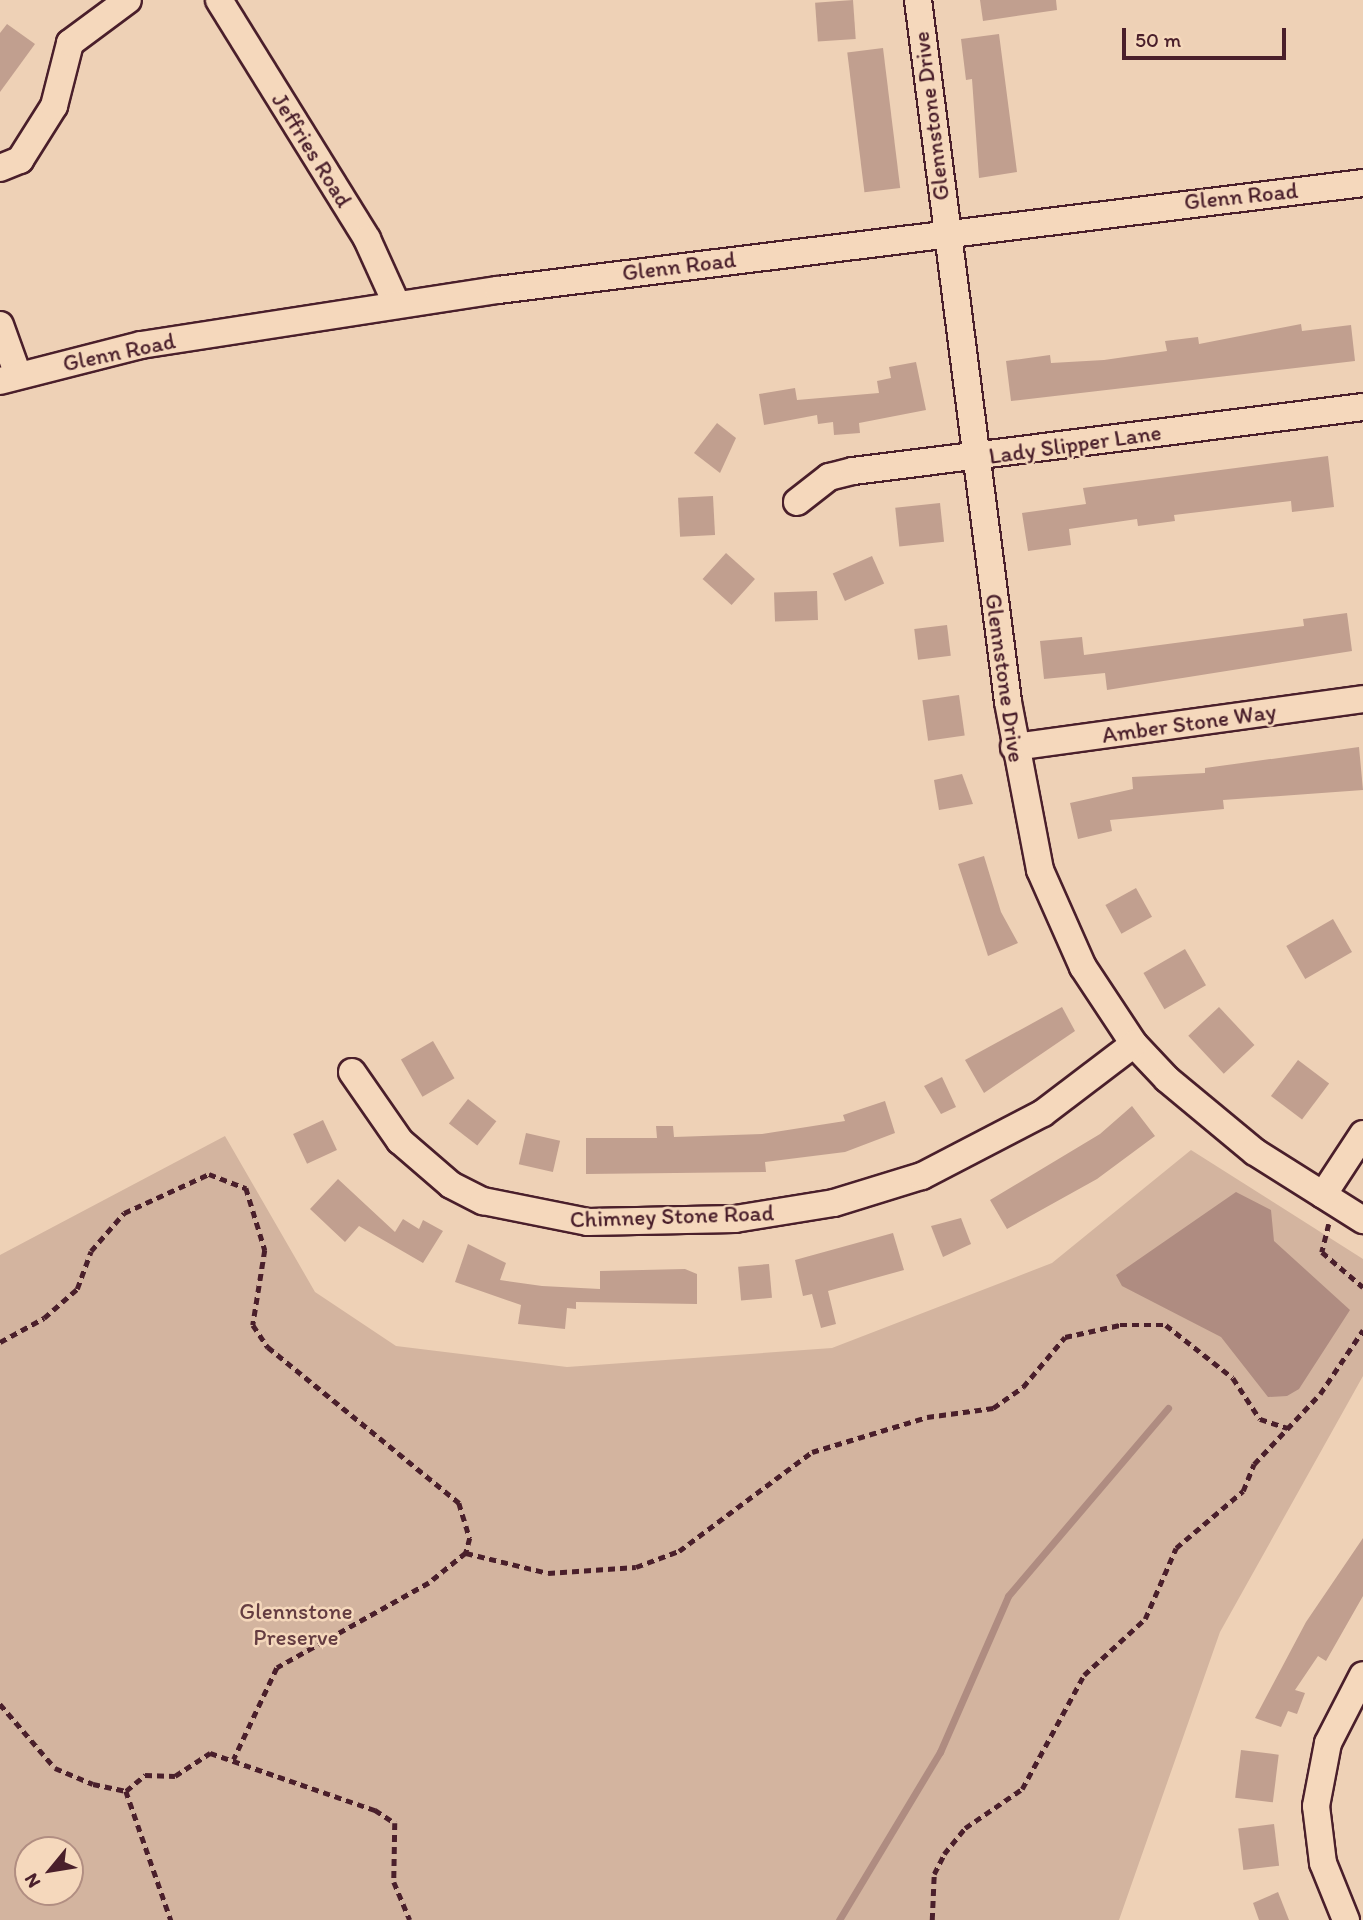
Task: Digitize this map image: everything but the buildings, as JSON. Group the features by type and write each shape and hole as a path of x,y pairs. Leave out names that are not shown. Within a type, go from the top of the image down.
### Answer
{"street":[{"path":"0,168 20,160 54,106 70,43 128,0"},
{"name":"Jeffries Road","path":"219,0 367,239 397,305"},
{"name":"Glennstone Drive","path":"918,0 945,233 1014,747 1024,809 1059,921 1134,1044 1255,1152 1363,1220"},
{"name":"Glenn Road","path":"9,378 141,345 397,305 945,233 1363,183"},
{"path":"0,325 9,378"},
{"name":"Lady Slipper Lane","path":"797,502 829,477 853,471 1363,407"},
{"name":"Amber Stone Way","path":"1014,747 1363,699"},
{"name":"Chimney Stone Road","path":"352,1072 400,1142 451,1185 483,1200 588,1222 735,1219 834,1203 922,1176 1043,1113 1134,1044"},
{"path":"1323,1195 1363,1134"},
{"path":"1346,1920 1323,1863 1316,1806 1328,1743 1363,1675"}],"path":[{"path":"0,1342 44,1318 77,1289 91,1251 124,1213 209,1174 246,1188 265,1250 253,1325 268,1347 459,1503 470,1538 466,1553 429,1583 277,1668 234,1759"},
{"path":"1331,1221 1322,1252 1363,1287"},
{"path":"466,1553 548,1573 636,1567 679,1551 812,1451 928,1416 993,1408 1023,1387 1065,1337 1120,1325 1166,1325 1233,1378 1260,1419 1287,1428"},
{"path":"932,1920 934,1874 944,1854 965,1828 1022,1788 1084,1675 1145,1619 1176,1548 1242,1491 1254,1465 1320,1394 1363,1330"},
{"path":"0,1704 55,1768 126,1791"},
{"path":"126,1791 145,1775 175,1776 210,1753 234,1759 395,1823 394,1882 410,1920"},
{"path":"126,1791 171,1920"}],"green space":[{"name":"Glennstone Preserve","path":"225,1136 315,1292 396,1346 567,1367 832,1348 1052,1263 1191,1150 1363,1259 1363,1376 1220,1632 1119,1920 0,1920 0,1255"}],"shaded area":[{"path":"1236,1192 1271,1210 1274,1241 1350,1310 1299,1389 1287,1396 1268,1397 1221,1337 1122,1286 1116,1275"}],"waterway":[{"path":"839,1920 940,1752 1008,1596 1168,1408"}]}
